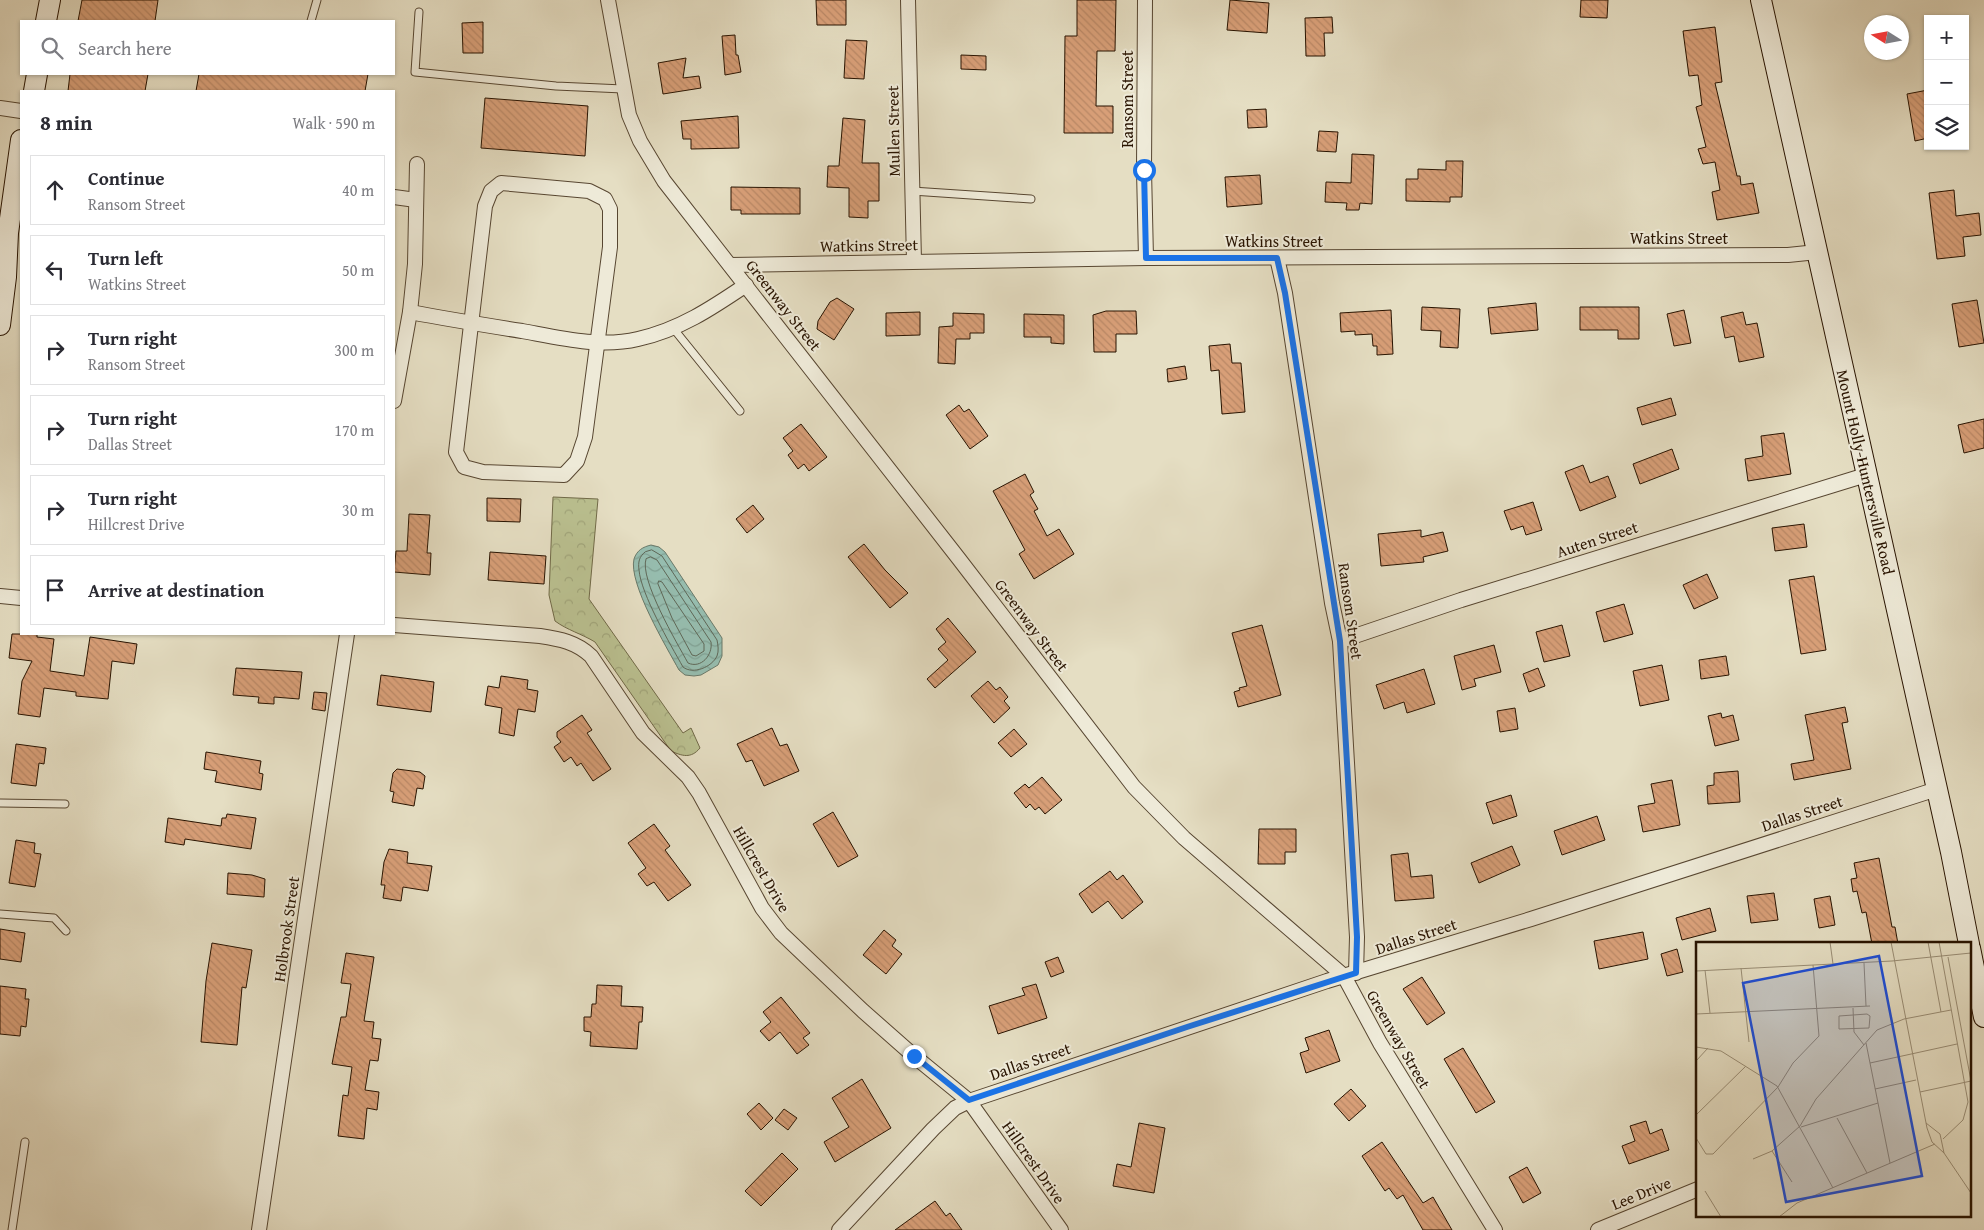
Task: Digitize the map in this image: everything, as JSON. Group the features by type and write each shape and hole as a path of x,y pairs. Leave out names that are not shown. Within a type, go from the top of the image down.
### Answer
{"main road":[{"path":"46,20 50,0"},
{"name":"Mount Holly-Huntersville Road","path":"1761,0 1937,789 1969,942"},
{"path":"34,90 37,75"},
{"path":"0,325 6,277 8,233 20,147"},
{"path":"6,277 20,219"},
{"path":"1972,958 1984,1017"}],"street":[{"name":"Greenway Street","path":"608,0 629,115 648,156 664,180 1134,787 1184,838 1350,974 1380,1043 1494,1230"},
{"name":"Mullen Street","path":"908,0 914,261"},
{"name":"Ransom Street","path":"1145,0 1144,170 1146,258"},
{"path":"0,108 20,111"},
{"path":"395,395 410,312 415,264 417,164"},
{"path":"501,183 589,191 605,198 610,209 610,247 598,342 585,437 577,461 564,475 483,472 464,468 456,452 485,206 491,191 501,183"},
{"path":"395,197 416,200"},
{"name":"Watkins Street","path":"730,265 1146,258 1778,255 1817,252"},
{"name":"Ransom Street","path":"1277,258 1285,293 1340,641 1357,937 1350,974"},
{"path":"410,312 557,338 614,342 638,339 673,328 700,316 746,285"},
{"name":"Auten Street","path":"1340,641 1461,600 1866,475"},
{"path":"0,596 20,598"},
{"name":"Hillcrest Drive","path":"395,625 560,639 577,644 591,656 643,733 688,777 699,793 762,908 781,933 885,1030 969,1100 1061,1230"},
{"name":"Holbrook Street","path":"260,1230 346,635"},
{"name":"Dallas Street","path":"839,1230 933,1129 955,1108 969,1100 1350,974 1531,919 1937,789"},
{"name":"Lee Drive","path":"1598,1230 1696,1190"}],"lane":[{"path":"311,20 317,0"},
{"path":"419,12 415,72 556,86 623,89"},
{"path":"912,191 1031,199"},
{"path":"673,328 740,410"},
{"path":"0,803 65,804"},
{"path":"0,914 54,918 66,930"},
{"path":"12,1230 26,1142"}],"green space":[{"path":"553,497 598,499 589,599 683,733 691,728 700,748 693,754 686,756 671,751 595,642 555,621 549,595"}],"water":[{"path":"651,545 659,547 665,552 722,638 722,656 718,665 701,675 685,675 679,670 642,599 634,570 634,559 641,549"}],"building":[{"path":"82,0 158,0 155,20 78,20"},
{"path":"816,0 846,0 846,25 817,25"},
{"path":"1077,0 1116,0 1115,51 1097,51 1096,106 1113,106 1113,133 1064,133 1065,36 1077,36"},
{"path":"1230,0 1269,3 1267,33 1227,30"},
{"path":"1581,0 1608,0 1607,18 1580,17"},
{"path":"1332,17 1333,33 1324,33 1325,56 1306,56 1305,18"},
{"path":"483,22 483,53 463,53 462,23"},
{"path":"1715,27 1722,82 1715,83 1737,176 1740,176 1741,185 1753,183 1759,213 1717,220 1712,192 1720,190 1715,162 1703,164 1698,149 1706,147 1696,107 1702,105 1698,75 1689,76 1683,31"},
{"path":"735,35 736,55 738,55 741,72 725,75 722,36"},
{"path":"846,40 867,41 864,79 844,78"},
{"path":"961,55 986,56 986,70 961,69"},
{"path":"686,58 683,78 699,76 701,88 663,94 658,63"},
{"path":"70,75 148,75 145,90 68,90"},
{"path":"199,75 368,75 365,90 196,90"},
{"path":"1924,91 1924,139 1915,141 1907,94"},
{"path":"485,98 588,106 585,156 481,148"},
{"path":"1266,109 1267,127 1248,128 1247,110"},
{"path":"738,116 739,148 691,149 691,139 683,139 681,121"},
{"path":"843,118 865,120 862,163 879,163 879,201 868,201 868,218 849,217 849,188 827,187 828,166 839,166"},
{"path":"1319,131 1338,132 1336,152 1317,151"},
{"path":"1352,154 1374,155 1372,204 1360,203 1359,210 1346,210 1347,203 1325,202 1326,182 1351,183"},
{"path":"1446,161 1463,161 1462,197 1450,197 1450,202 1406,201 1406,179 1418,179 1418,169 1446,170"},
{"path":"1260,175 1262,204 1227,207 1225,177"},
{"path":"731,187 800,188 800,214 741,214 741,210 731,210"},
{"path":"1954,190 1956,216 1979,213 1981,235 1963,237 1965,256 1937,259 1929,193"},
{"path":"837,298 854,309 834,340 817,329 818,321 830,302"},
{"path":"1977,300 1984,343 1959,347 1952,304"},
{"path":"1536,303 1538,330 1491,334 1488,308"},
{"path":"1422,307 1460,309 1458,348 1440,347 1441,331 1421,330"},
{"path":"1580,307 1639,307 1639,339 1618,339 1618,330 1580,330"},
{"path":"1391,310 1393,354 1377,355 1377,346 1373,346 1372,334 1355,335 1355,331 1341,332 1340,313"},
{"path":"1684,310 1691,343 1674,346 1667,314"},
{"path":"1106,311 1136,311 1137,334 1116,334 1116,352 1094,352 1093,315"},
{"path":"920,312 920,335 886,336 886,313"},
{"path":"1743,312 1746,325 1757,323 1764,357 1739,362 1734,336 1725,338 1721,317"},
{"path":"953,313 984,314 984,333 970,333 970,339 956,339 955,364 938,363 939,327 953,326"},
{"path":"1024,314 1064,315 1064,344 1051,343 1051,337 1024,337"},
{"path":"1230,344 1232,363 1241,363 1245,412 1222,414 1219,370 1211,371 1209,346"},
{"path":"1185,366 1187,379 1168,382 1167,369"},
{"path":"1671,398 1676,415 1642,425 1637,408"},
{"path":"959,405 964,412 969,409 988,436 970,449 946,415"},
{"path":"1984,419 1984,448 1964,453 1958,425"},
{"path":"801,424 827,457 809,471 804,464 798,469 788,455 793,451 783,438"},
{"path":"1784,433 1791,474 1748,481 1745,459 1763,456 1761,436"},
{"path":"1672,449 1679,469 1640,484 1633,464"},
{"path":"1583,465 1590,483 1608,476 1616,497 1580,511 1565,472"},
{"path":"1025,474 1034,492 1030,495 1038,509 1034,511 1047,536 1059,529 1074,554 1034,579 1019,554 1025,550 993,491"},
{"path":"487,498 521,499 520,522 487,521"},
{"path":"1533,502 1542,530 1526,535 1523,526 1511,530 1504,511"},
{"path":"753,505 764,519 747,533 736,519"},
{"path":"409,514 430,515 427,553 431,553 430,575 395,572 396,551 407,551"},
{"path":"1804,524 1807,547 1775,551 1772,528"},
{"path":"1421,530 1421,537 1443,532 1448,551 1423,557 1424,562 1381,566 1378,534"},
{"path":"864,544 885,570 908,593 890,608 848,557"},
{"path":"490,552 546,556 544,584 488,580"},
{"path":"1707,574 1718,598 1694,609 1683,585"},
{"path":"1814,576 1826,650 1801,654 1789,580"},
{"path":"1624,604 1633,634 1604,642 1596,612"},
{"path":"948,618 976,652 935,688 927,679 948,660 938,649 946,642 936,629"},
{"path":"1262,625 1281,695 1238,707 1234,692 1240,690 1239,688 1247,686 1232,633"},
{"path":"1562,625 1570,656 1544,662 1536,632"},
{"path":"12,634 37,635 37,637 54,639 50,671 84,676 90,637 137,644 134,664 112,661 108,699 76,696 76,692 44,688 40,717 18,714 22,681 32,661 9,658"},
{"path":"1494,645 1501,672 1474,679 1476,686 1462,690 1454,656"},
{"path":"1726,656 1729,675 1701,679 1699,660"},
{"path":"1662,665 1669,700 1640,706 1633,671"},
{"path":"236,668 302,672 299,699 274,697 274,704 258,703 259,697 233,695"},
{"path":"1538,668 1545,686 1529,692 1523,674"},
{"path":"1424,669 1435,704 1407,713 1404,702 1384,709 1376,685"},
{"path":"381,675 434,682 431,712 377,705"},
{"path":"501,676 528,680 527,689 538,691 535,712 518,709 514,736 499,733 502,708 485,705 488,686 499,688"},
{"path":"988,681 996,690 1000,687 1008,697 1004,701 1010,708 994,723 971,696"},
{"path":"314,692 327,693 325,711 312,709"},
{"path":"1845,707 1848,722 1842,723 1851,769 1794,780 1791,764 1814,760 1805,715"},
{"path":"1515,708 1518,729 1500,732 1497,711"},
{"path":"1721,713 1722,718 1733,715 1739,740 1715,746 1708,716"},
{"path":"582,715 592,730 587,733 611,769 593,781 581,763 577,766 571,757 564,762 554,747 561,742 557,737 557,732"},
{"path":"772,728 780,746 787,744 799,771 764,786 752,760 746,762 737,744"},
{"path":"1014,729 1027,744 1011,757 998,743"},
{"path":"16,744 46,748 44,764 39,763 36,786 11,783"},
{"path":"206,752 261,761 259,773 263,774 261,790 215,782 217,771 204,769"},
{"path":"397,769 420,772 425,776 423,789 417,788 414,806 392,802 394,792 390,791 393,773"},
{"path":"1738,771 1740,802 1708,804 1707,786 1714,785 1714,773"},
{"path":"1042,777 1062,800 1045,814 1039,807 1035,810 1030,804 1026,808 1014,793 1025,784 1029,788"},
{"path":"1672,780 1680,825 1643,832 1638,806 1655,803 1651,784"},
{"path":"1511,795 1517,816 1493,824 1486,803"},
{"path":"833,812 858,856 838,867 813,824"},
{"path":"227,814 256,818 251,849 185,839 184,845 165,842 168,818 221,826 222,818 226,818"},
{"path":"1597,816 1605,840 1562,855 1554,831"},
{"path":"654,824 670,846 665,850 691,885 668,901 654,882 647,886 638,874 646,868 628,843"},
{"path":"1259,829 1296,829 1296,852 1285,852 1285,864 1258,864"},
{"path":"16,840 35,843 34,853 41,854 35,887 9,883"},
{"path":"1512,846 1520,865 1479,883 1471,863"},
{"path":"389,849 408,852 407,863 432,866 428,891 403,887 401,901 383,898 385,885 381,885 384,862"},
{"path":"1408,853 1411,877 1432,875 1434,898 1395,901 1391,855"},
{"path":"1879,858 1892,927 1895,927 1898,942 1872,942 1866,912 1862,913 1857,891 1853,892 1851,879 1857,878 1854,863"},
{"path":"1110,871 1117,880 1123,875 1143,902 1122,919 1108,901 1092,913 1079,894"},
{"path":"228,873 252,875 265,879 264,897 227,894"},
{"path":"1774,893 1778,920 1751,923 1747,896"},
{"path":"1830,896 1835,925 1819,928 1814,899"},
{"path":"1710,908 1716,931 1682,940 1676,918"},
{"path":"0,929 25,933 21,962 0,959"},
{"path":"884,930 896,940 892,946 902,954 886,974 863,955"},
{"path":"1643,932 1648,959 1599,969 1594,941"},
{"path":"212,943 252,950 246,988 242,987 237,1045 201,1042 206,981"},
{"path":"1677,949 1683,972 1667,976 1661,954"},
{"path":"346,953 374,957 364,1021 374,1022 372,1038 381,1039 378,1061 370,1060 365,1090 379,1092 377,1110 367,1108 364,1139 338,1136 343,1095 348,1096 352,1067 332,1064 341,1017 346,1017 351,984 341,983"},
{"path":"1058,957 1064,972 1051,977 1045,962"},
{"path":"1422,977 1445,1013 1427,1025 1403,989"},
{"path":"1036,984 1047,1018 998,1034 989,1006 1025,995 1022,988"},
{"path":"597,985 622,986 621,1006 643,1007 642,1022 639,1022 637,1049 590,1046 591,1032 584,1031 584,1017 591,1017 592,1004 596,1004"},
{"path":"0,986 26,989 25,999 29,999 26,1027 21,1026 20,1036 0,1034"},
{"path":"781,997 810,1033 803,1038 809,1045 797,1054 780,1032 769,1041 760,1031 771,1022 763,1012"},
{"path":"1329,1030 1340,1061 1306,1073 1300,1053 1309,1050 1305,1038"},
{"path":"1463,1048 1495,1102 1476,1113 1444,1059"},
{"path":"862,1079 891,1128 835,1162 824,1142 849,1127 832,1098"},
{"path":"1351,1089 1366,1106 1349,1121 1334,1104"},
{"path":"759,1103 773,1118 761,1130 747,1114"},
{"path":"784,1109 797,1118 788,1130 775,1120"},
{"path":"1646,1121 1650,1134 1662,1129 1669,1150 1629,1164 1622,1146 1635,1141 1630,1126"},
{"path":"1139,1123 1165,1128 1154,1193 1113,1186 1117,1164 1131,1167"},
{"path":"1382,1142 1423,1203 1433,1197 1452,1230 1423,1230 1403,1195 1397,1199 1389,1188 1385,1191 1362,1156"},
{"path":"782,1153 798,1169 761,1206 745,1191"},
{"path":"1527,1167 1541,1193 1523,1203 1509,1177"},
{"path":"935,1201 946,1216 950,1213 962,1230 895,1230"}],"route":[{"path":"914,1056 969,1100 1356,973 1357,937 1340,641 1332,603 1285,293 1277,258 1146,258 1144,170"}]}
